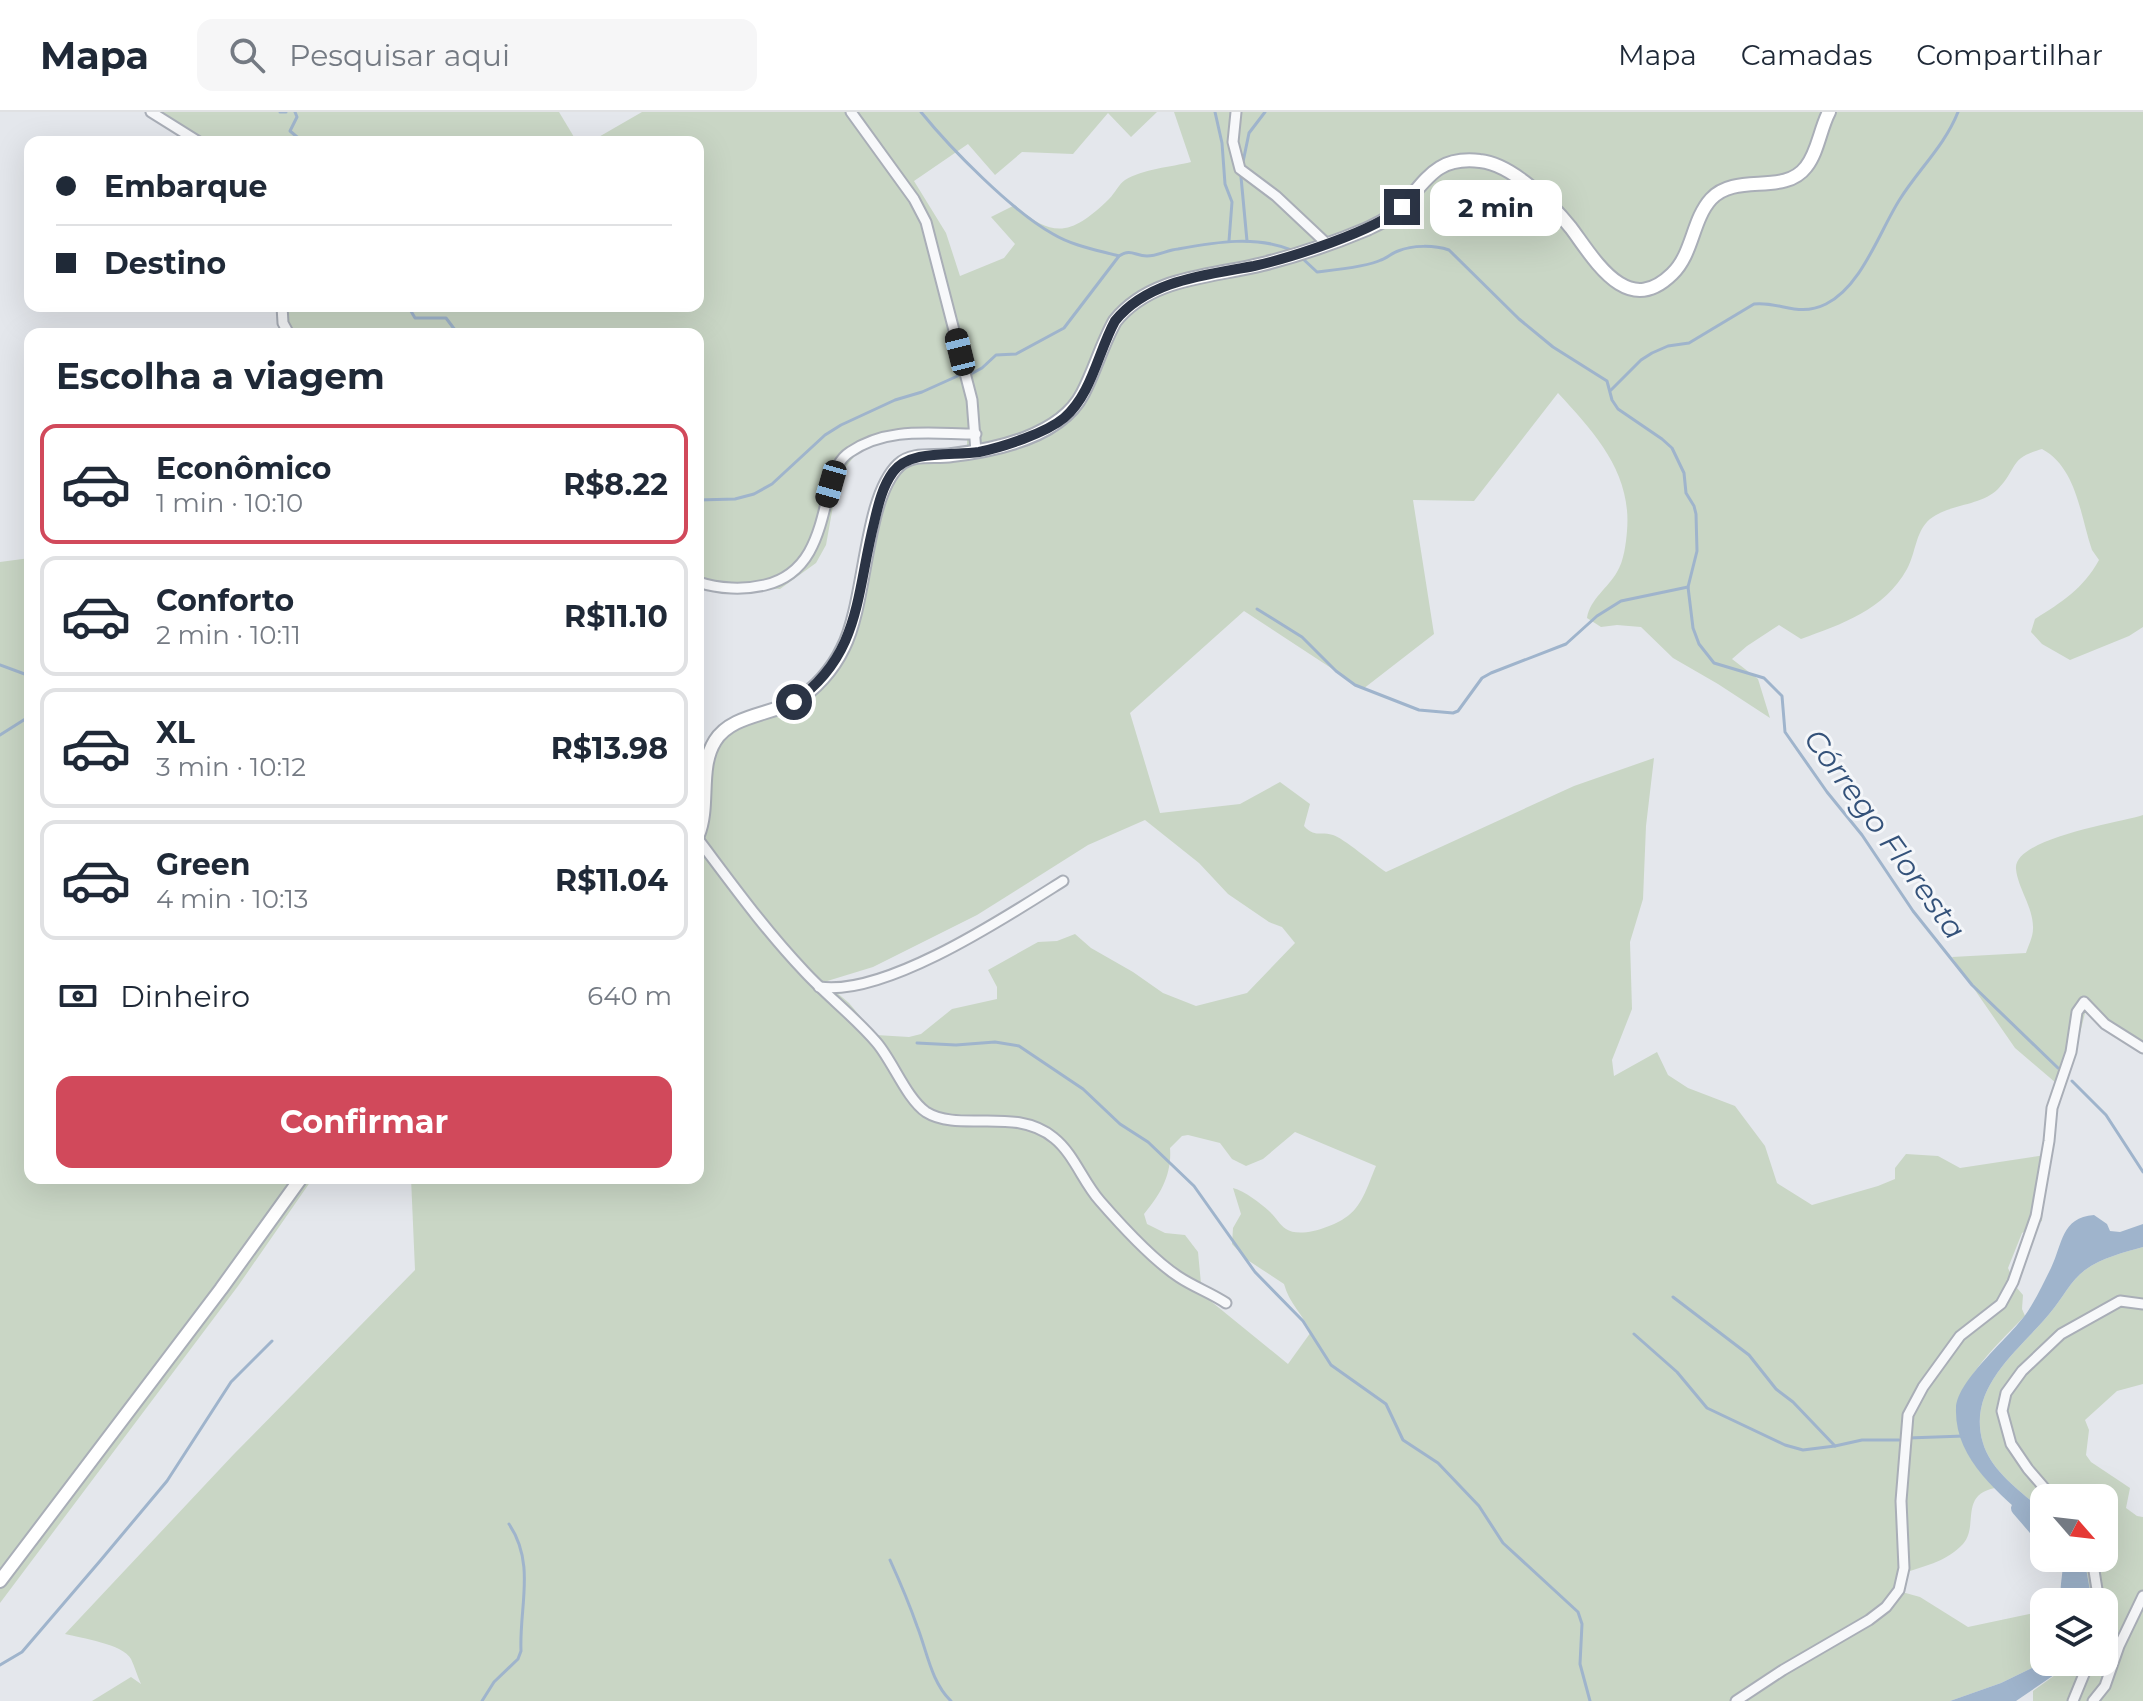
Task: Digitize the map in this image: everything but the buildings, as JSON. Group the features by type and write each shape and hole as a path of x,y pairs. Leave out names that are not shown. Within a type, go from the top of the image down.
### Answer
{"main road":[{"path":"704,816 708,758 720,734 743,720 794,702 823,678 839,657 851,630 877,513 892,474 909,458 976,452 1033,434 1062,420 1082,395 1115,321 1144,295 1202,275 1298,253 1366,229 1394,215 1425,177 1436,169 1456,162 1482,161 1512,173 1533,189 1569,226 1613,280 1625,287 1642,290 1672,274 1691,242 1706,207 1720,192 1741,185 1777,182 1804,171 1829,112"},
{"path":"0,1581 297,1184"}],"street":[{"path":"151,112 189,136"},
{"path":"851,112 921,211 966,374 976,452"},
{"path":"1236,112 1233,142 1240,169 1276,196 1326,243"},
{"path":"704,584 750,588 774,583 795,572 814,543 838,464 848,453 885,437 904,433 976,434"},
{"path":"704,783 705,788"},
{"path":"704,845 766,930 877,1043 924,1110 943,1118 1019,1122 1044,1130 1069,1154 1106,1208 1162,1264 1226,1303"},
{"path":"819,987 846,989 877,981 978,933 1063,881"},
{"path":"1736,1701 1869,1620 1896,1595 1903,1580 1904,1568 1901,1501 1905,1424 1923,1387 1960,1336 2001,1304 2013,1282 2036,1216 2052,1108 2071,1052 2077,1012 2084,1002 2105,1024 2143,1048"},
{"path":"2041,1484 2011,1444 2002,1411 2006,1393 2022,1371 2061,1334 2120,1301 2143,1304"},
{"path":"2093,1701 2105,1686 2119,1646 2143,1596"},
{"path":"2073,1701 2083,1676"}],"green space":[{"path":"145,112 559,112 573,136 183,136"},
{"path":"642,112 1157,112 1131,137 1108,113 1073,154 1022,152 995,175 968,144 914,181 946,233 960,276 1004,258 1015,244 991,217 1015,205 1041,224 1064,228 1097,210 1132,176 1191,162 1174,112 2143,112 2143,627 2129,636 2070,660 2042,644 2031,632 2035,619 2079,587 2099,560 2092,550 2070,480 2054,457 2042,449 2019,460 1991,495 1946,510 1930,519 1921,530 1910,563 1898,583 1861,614 1801,639 1779,625 1732,659 1758,679 1770,718 1673,658 1641,627 1601,627 1587,618 1595,599 1621,563 1627,536 1627,510 1624,491 1608,455 1558,393 1474,501 1413,500 1434,634 1363,689 1244,611 1130,713 1160,813 1240,804 1280,782 1310,804 1304,826 1308,830 1337,837 1386,872 1574,786 1654,758 1646,826 1643,899 1630,942 1632,1009 1612,1060 1614,1076 1657,1052 1668,1075 1688,1088 1735,1106 1765,1146 1777,1183 1812,1205 1895,1179 1895,1168 1906,1154 1938,1156 1960,1168 2046,1155 2042,1221 2022,1233 2008,1268 2023,1295 2025,1316 1971,1377 1962,1397 1958,1418 1962,1439 1974,1463 1995,1488 1977,1497 1973,1504 1970,1529 1963,1544 1930,1565 1907,1572 1902,1592 1920,1597 1968,1627 2030,1614 2030,1669 1950,1701 92,1701 131,1677 141,1684 134,1665 120,1649 65,1634 234,1454 415,1270 411,1184 704,1184 704,748 720,728 801,695 841,650 876,490 894,462 913,451 967,446 967,435 891,436 861,448 845,468 835,495 826,545 816,563 780,589 704,585 704,328 281,328 277,312 704,312 704,136 600,136","holes":["1145,820 1199,863 1228,894 1269,922 1282,927 1295,943 1247,993 1196,1006 1163,993 1091,948 1075,934 1057,941 1038,942 988,970 997,987 997,999 952,1009 921,1034 909,1037 876,1035 849,1003 824,982 873,967 977,915 1088,845","1295,1132 1376,1166 1354,1210 1343,1219 1318,1230 1300,1233 1286,1229 1257,1201 1233,1188 1241,1214 1233,1228 1232,1244 1246,1259 1284,1284 1311,1332 1288,1364 1202,1294 1198,1252 1185,1235 1165,1233 1147,1224 1144,1214 1164,1183 1170,1148 1182,1136 1188,1135 1220,1143 1232,1159 1246,1166 1263,1159"]},
{"path":"24,559 24,1184 309,1184 238,1286 0,1603 0,562"},
{"path":"2143,815 2143,1051 2086,1009 2073,1061 2056,1083 2015,1048 1952,957 2026,953 2033,921 2017,876 2020,858 2031,849 2069,833"},
{"path":"2143,1247 2143,1384 2117,1391 2085,1420 2089,1430 2086,1455 2091,1462 2130,1488 2126,1508 2143,1517 2143,1701 2033,1701 2033,1691 2054,1676 2118,1676 2118,1588 2090,1588 2087,1572 2118,1572 2118,1484 2030,1484 2030,1499 2008,1481 1987,1453 1980,1423 1982,1404 1999,1371 2080,1274 2121,1253"}],"water":[{"path":"2094,1215 2107,1224 2110,1231 2120,1232 2143,1224 2143,1247 2106,1259 2080,1274 1999,1371 1982,1404 1980,1423 1987,1453 2008,1481 2030,1499 2030,1522 1974,1464 1964,1447 1956,1408 1959,1396 1975,1371 2028,1311 2069,1226 2083,1217"},
{"path":"2062,1572 2087,1572 2090,1588 2061,1588"},
{"path":"2030,1669 2030,1676 2053,1676 2016,1701 1950,1701"}],"waterway":[{"name":"Córrego Floresta","path":"280,112 286,112"},
{"name":"Córrego Floresta","path":"295,112 297,117 290,131 296,136"},
{"path":"921,112 983,178 1037,224 1069,242 1119,256"},
{"path":"1215,112 1222,143 1225,184 1232,202 1229,241"},
{"path":"1243,162 1249,133 1265,112"},
{"path":"1611,390 1652,353 1668,346 1689,343 1754,304 1807,309 1826,304 1839,296 1860,272 1900,199 1939,146 1958,112"},
{"path":"1241,177 1247,241"},
{"name":"Córrego Floresta","path":"969,375 996,355 1016,354 1064,328 1123,254 1130,252 1151,256 1192,246 1236,241 1266,243 1294,251"},
{"name":"Córrego Floresta","path":"1302,258 1317,272 1367,265 1410,248 1449,250 1519,319 1553,347 1607,381 1618,409 1672,448 1684,473 1686,493 1696,514 1697,551 1688,587 1693,628 1699,644 1714,663 1764,678 1782,696 1785,732 1862,835 1913,911 1972,985 2058,1068"},
{"name":"Córrego Floresta","path":"412,312 415,318 446,318 454,328"},
{"name":"Córrego Floresta","path":"704,500 735,499 754,494 772,484 825,435 841,425 962,374"},
{"path":"1257,609 1302,637 1355,685 1419,710 1453,713 1458,711 1482,678 1566,644 1597,616 1621,601 1688,587"},
{"path":"0,665 24,674"},
{"path":"0,735 24,720"},
{"path":"917,1043 956,1045 995,1042 1019,1046 1083,1089 1120,1124 1148,1142 1194,1186 1255,1272 1303,1321 1331,1365 1386,1404 1403,1440 1438,1463 1479,1506 1503,1543 1578,1612 1582,1624 1580,1664 1590,1701"},
{"name":"Córrego Floresta","path":"2072,1081 2106,1115 2143,1172"},
{"path":"1673,1297 1749,1355 1776,1389 1793,1402 1835,1446"},
{"path":"1634,1334 1677,1372 1707,1408 1785,1445 1803,1450 1862,1440 1899,1440"},
{"path":"0,1665 22,1652 100,1561 167,1481 231,1382 272,1341"},
{"path":"1908,1438 1964,1436"},
{"path":"2019,1508 2030,1521"},
{"path":"482,1701 494,1682 518,1659 521,1651 524,1570 517,1539 509,1524"},
{"path":"890,1560 934,1676 951,1701"}],"route":[{"path":"794,702 823,678 843,649 851,630 870,538 884,490 901,463 922,456 989,450 1062,420 1082,395 1115,321 1144,295 1202,275 1266,263 1303,252 1366,229 1394,215 1402,207"}]}
